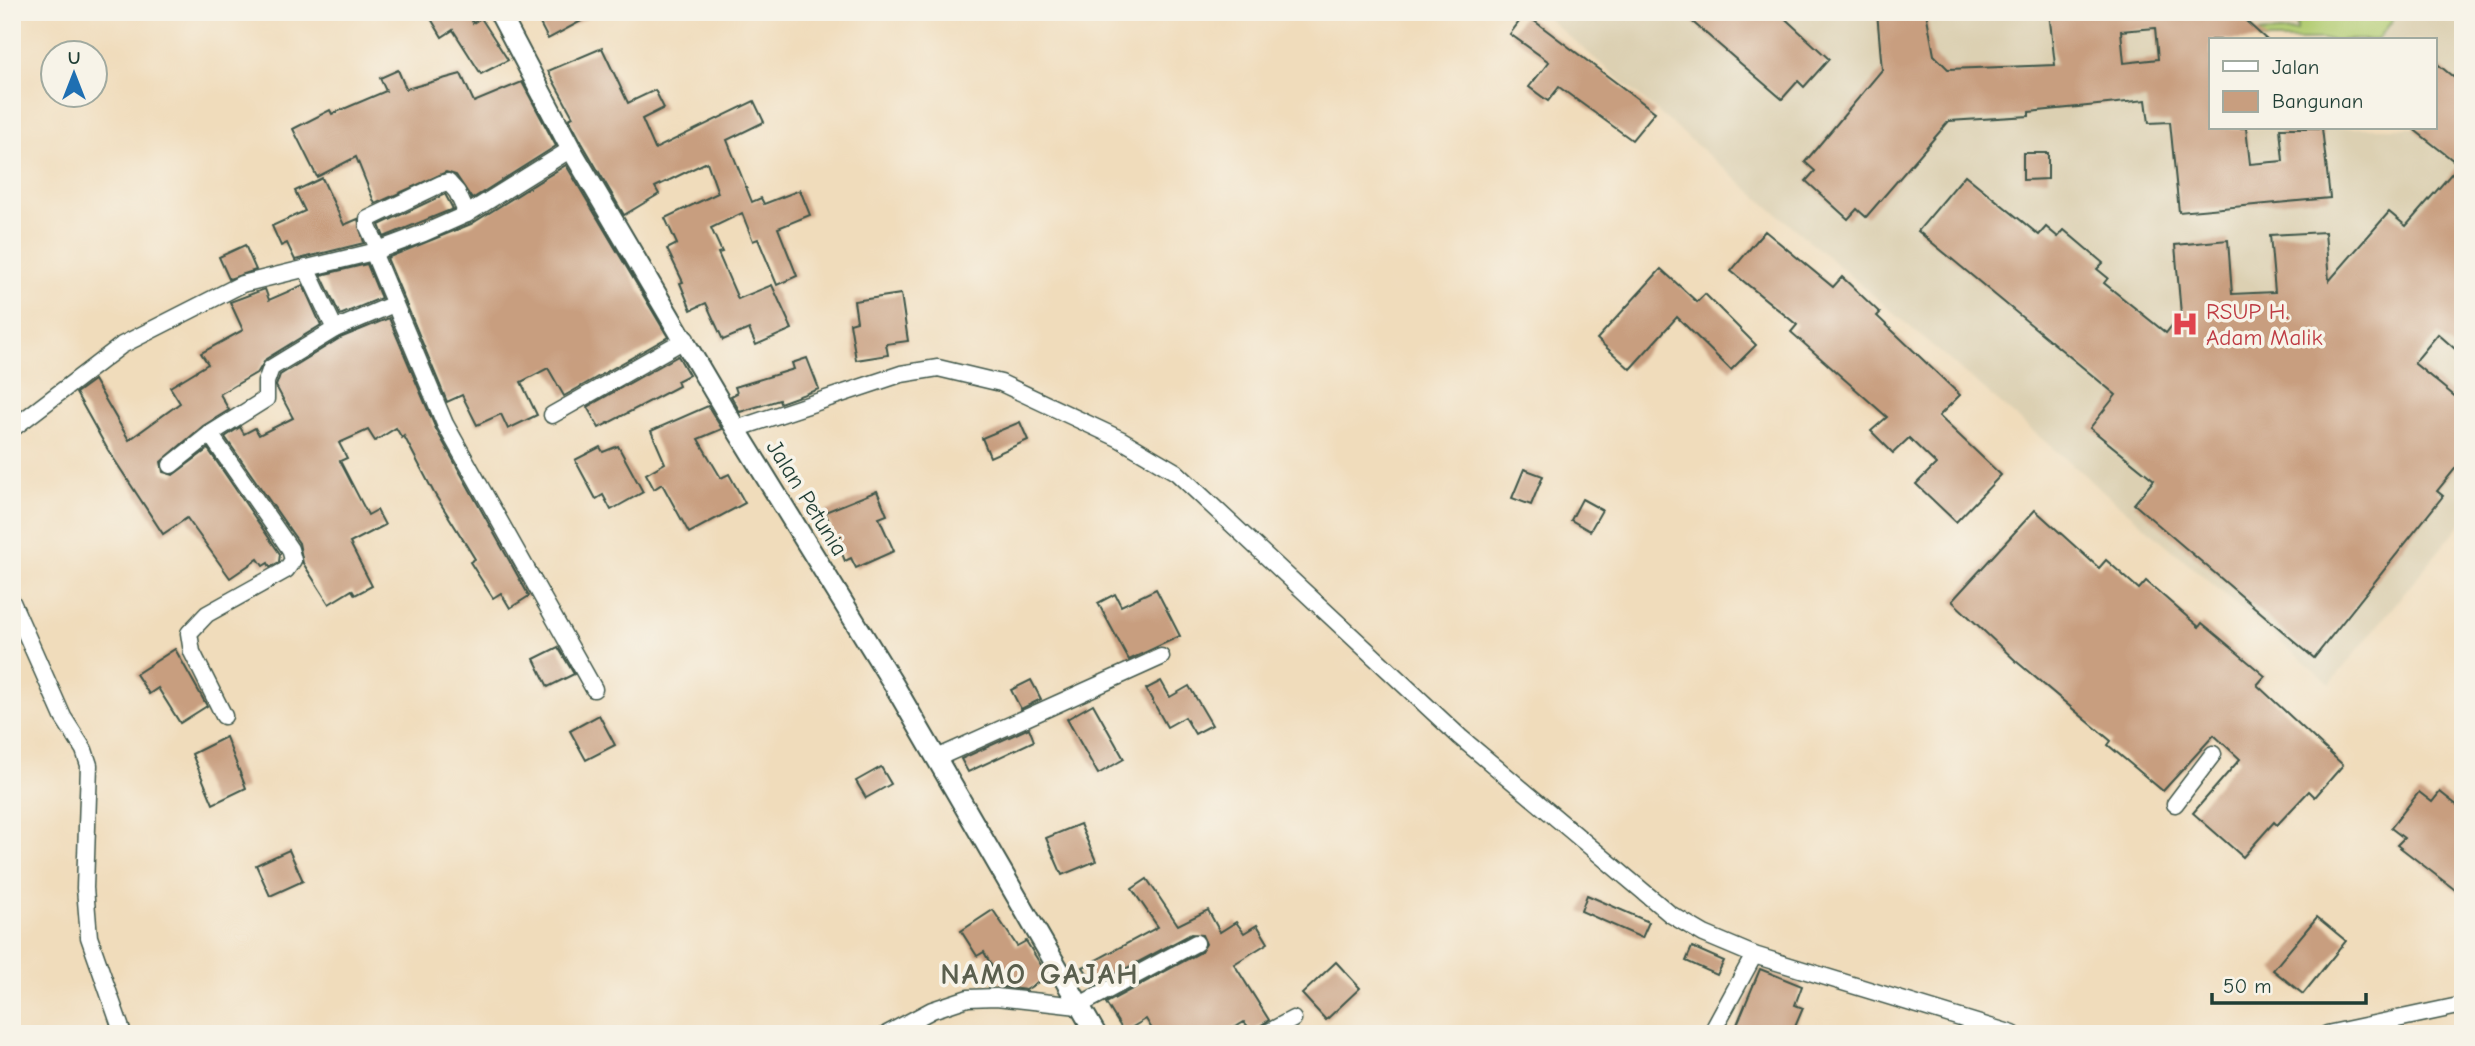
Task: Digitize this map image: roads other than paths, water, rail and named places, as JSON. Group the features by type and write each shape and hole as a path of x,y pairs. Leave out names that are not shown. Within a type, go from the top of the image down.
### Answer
{"street":[{"name":"Jalan Petunia","path":"499,12 571,149 686,340 736,429 937,758 1096,1034"},
{"path":"12,429 122,345 242,284 376,251 467,214 571,149"},
{"path":"467,214 449,182 368,219 368,227 394,304 445,424 594,689"},
{"path":"306,268 335,328"},
{"path":"171,465 210,434 255,409 266,399 266,382 271,368 335,328 394,304"},
{"path":"552,415 686,340"},
{"path":"736,429 901,374 938,368 1001,383 1120,439 1176,472 1460,737 1670,914 1704,934 1755,955 2013,1034"},
{"path":"210,434 290,549 293,560 286,569 207,614 190,633 192,652 225,716"},
{"path":"12,602 62,717 84,750 89,765 85,888 89,937 123,1034"},
{"path":"937,758 1161,657"},
{"path":"2175,804 2213,754"},
{"path":"887,1034 932,1010 968,998 996,997 1078,1006 1196,943"},
{"path":"1711,1034 1755,955"},
{"path":"2326,1034 2463,1005"},
{"path":"1265,1034 1293,1019"}],"place":[{"name":"RSUP H. Adam Malik","path":"2185,324"}],"district":[{"name":"NAMO GAJAH","path":"1040,974"}]}
